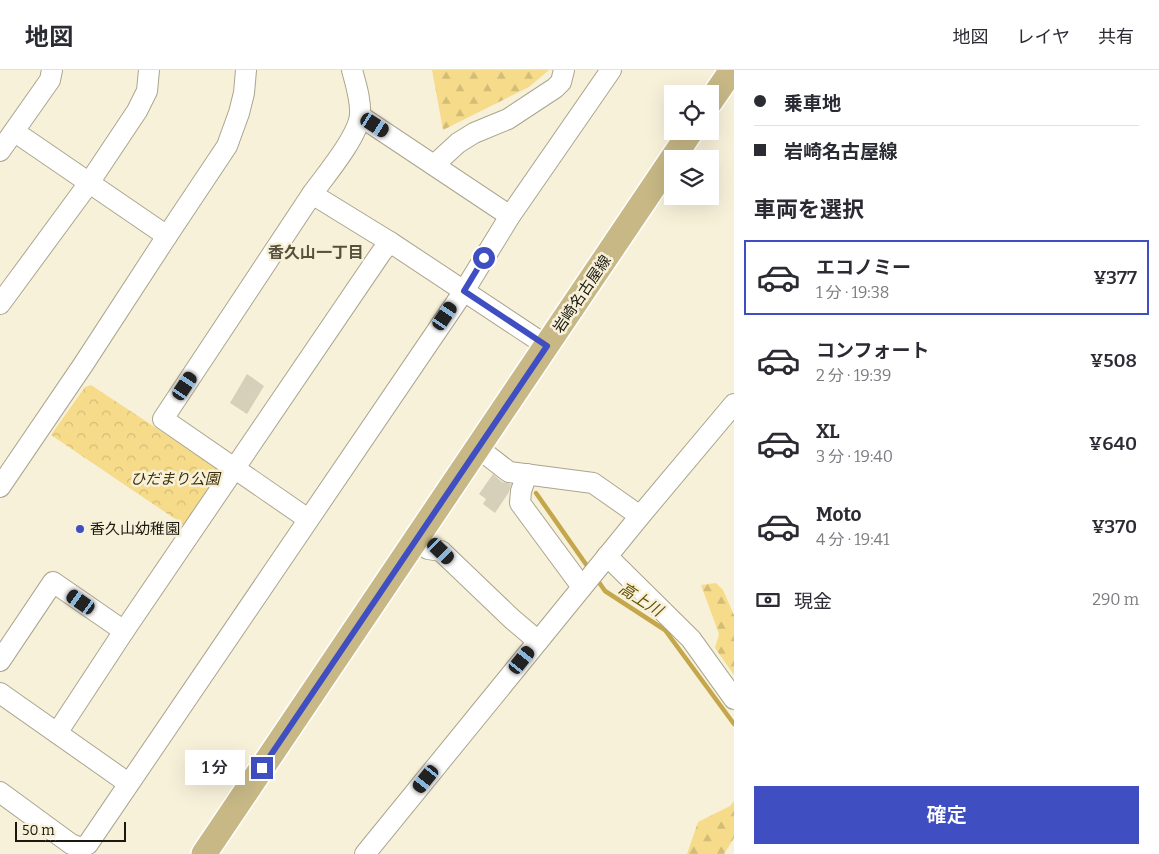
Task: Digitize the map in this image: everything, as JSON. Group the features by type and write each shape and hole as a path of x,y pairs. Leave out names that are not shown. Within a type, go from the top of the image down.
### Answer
{"main road":[{"path":"719,89 732,70"},
{"name":"岩崎名古屋線","path":"204,854 684,140"}],"street":[{"path":"0,151 50,80 52,70"},
{"path":"0,304 89,183 140,104 147,91 149,70"},
{"path":"0,487 227,146 244,93 246,70"},
{"path":"308,519 163,420 355,132 360,116 358,92 352,70"},
{"path":"434,165 458,143 474,133 508,119 555,88 561,82 564,70"},
{"path":"0,792 71,844 82,848 88,844 464,291 510,216 611,70"},
{"path":"360,116 510,216"},
{"path":"15,132 167,236"},
{"path":"312,194 390,242 547,346"},
{"path":"57,733 124,631 390,242"},
{"path":"365,854 640,516 734,404"},
{"path":"478,448 509,472 593,483 640,516"},
{"path":"527,474 521,491 520,503 594,573 692,639 734,699"},
{"path":"416,541 428,549 441,551 512,619 538,641"},
{"path":"0,661 53,582 124,631"},
{"path":"0,693 128,783"}],"green space":[{"path":"432,70 549,70 529,87 443,130"},
{"name":"ひだまり公園","path":"91,385 220,470 222,474 190,529 51,435 85,387"},
{"path":"716,583 723,590 734,615 734,675 715,648 719,634 701,585"},
{"path":"734,801 734,838 724,854 687,854 698,822 730,806"}],"building":[{"path":"247,374 264,386 247,414 230,403"},
{"path":"493,474 502,482 511,484 509,492 495,513 483,504 486,499 479,494"}],"waterway":[{"name":"高上川","path":"536,493 590,570"},
{"name":"高上川","path":"596,578 605,591 665,630 734,724"}],"place":[{"name":"香久山幼稚園","path":"80,529"}],"district":[{"name":"香久山一丁目","path":"316,252"}],"route":[{"path":"262,768 547,346 464,291 484,258"}]}
